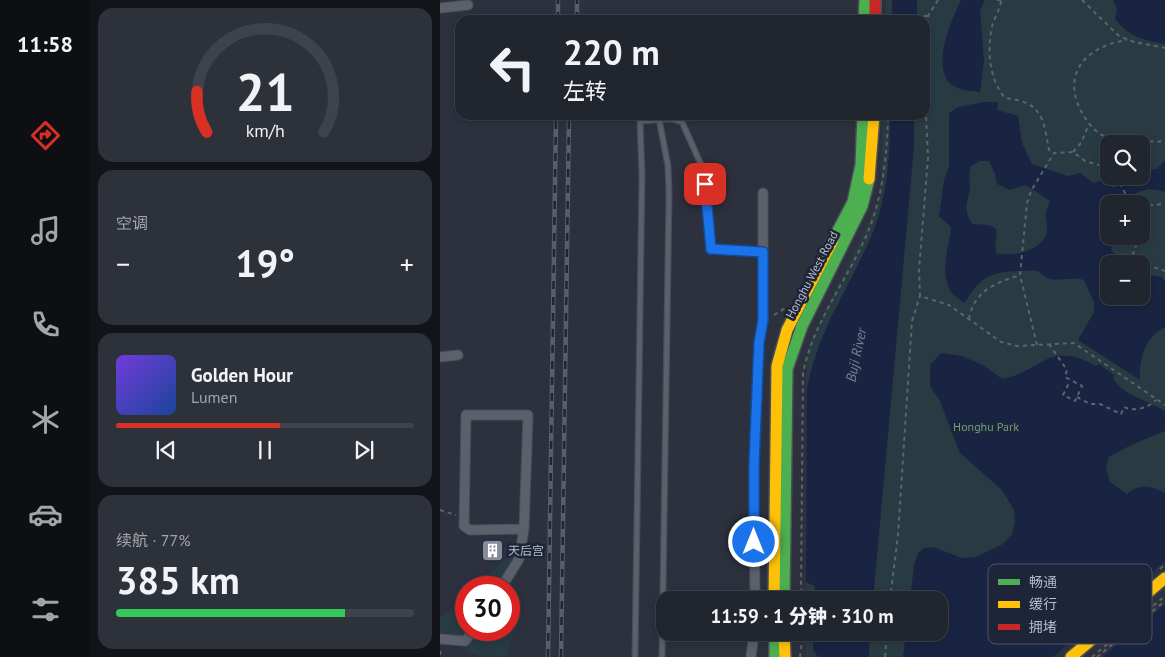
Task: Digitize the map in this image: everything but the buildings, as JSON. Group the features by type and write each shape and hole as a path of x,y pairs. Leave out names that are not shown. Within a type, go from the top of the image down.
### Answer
{"main road":[{"path":"864,15 865,0"},
{"path":"875,15 876,0"},
{"name":"Honghu West Road","path":"774,591 775,399 778,366 787,330 853,202 860,165 863,120"},
{"name":"Honghu West Road","path":"784,591 787,369 795,337 805,314 843,248 863,205 872,160 874,120"},
{"path":"1152,589 1165,578"},
{"path":"1152,600 1165,589"},
{"path":"774,641 775,657"},
{"path":"784,641 785,657"},
{"path":"1071,657 1086,644"},
{"path":"1083,657 1099,644"}],"street":[{"path":"440,8 468,6"},
{"path":"755,591 754,465 759,343 763,320 763,192"},
{"path":"440,357 458,355"},
{"path":"508,576 519,559 524,528 528,415 466,415 464,526 470,530 524,528"},
{"path":"440,639 455,640"},
{"path":"751,657 753,641"}],"lane":[{"path":"635,657 642,175 640,121 650,120"},
{"path":"659,120 668,166 669,195 662,657"},
{"path":"677,120 682,122 703,169 711,249 763,252"}],"path":[{"path":"929,15 938,0"},
{"path":"997,0 1002,1 991,39 990,56 994,82 1005,98 1021,100 1035,107 1044,122 1049,150 1054,153 1073,152 1085,161 1100,165"},
{"path":"1082,0 1119,36 1128,40 1165,48"},
{"path":"1103,135 1093,129 1082,112 1075,87 1075,76 1080,66 1098,48 1108,43 1128,40"},
{"path":"802,591 803,372 808,348 870,225 885,176 888,120"},
{"path":"891,591 898,535 912,321 920,296 919,270 928,158 926,120"},
{"path":"1073,152 1081,143 1089,122"},
{"path":"1150,141 1160,142 1165,140"},
{"path":"1037,345 1020,275 1027,203 1031,191 1054,153"},
{"path":"1150,205 1165,204"},
{"path":"1137,245 1132,254 1132,260 1165,271"},
{"path":"969,320 971,306 985,289 1020,275"},
{"path":"920,296 949,305 1001,342 1017,346 1074,343 1165,405"},
{"path":"774,315 788,306 791,301"},
{"path":"1049,344 1067,370 1065,377 1082,386 1075,401 1063,395 1070,381"},
{"path":"1077,397 1090,404 1100,404 1120,414 1124,407 1131,410 1150,406 1156,400"},
{"path":"440,510 445,510 454,515 463,515"},
{"path":"1152,607 1165,596"},
{"path":"1152,612 1165,601"},
{"path":"800,657 802,641"},
{"path":"885,657 886,641"},
{"path":"1092,657 1108,644"},
{"path":"1098,657 1114,644"}],"green space":[{"name":"Honghu Park","path":"886,0 1165,0 1165,657 806,657 806,641 948,641 948,591 806,591 807,347 880,200 883,120 930,120 930,15 885,15"},
{"path":"511,555 519,559 508,576 487,576"},
{"path":"455,604 455,636 440,635 440,618"},
{"path":"465,641 511,641 507,657 481,657 465,650"}],"water":[{"path":"892,0 917,0 917,15 892,15"},
{"path":"961,0 985,0 980,11 984,60 980,92 954,86 947,80 944,71 942,61 943,50"},
{"path":"1113,0 1165,0 1165,44 1137,37 1120,25 1115,19 1117,10"},
{"path":"984,102 998,102 997,110 1018,116 1022,143 1032,164 1067,176 1080,173 1094,183 1100,181 1100,185 1110,185 1114,188 1118,185 1150,185 1150,170 1157,169 1165,160 1165,192 1147,189 1133,195 1100,195 1100,245 1111,245 1111,250 1116,255 1100,255 1100,305 1150,305 1150,275 1162,277 1165,281 1165,327 1158,331 1145,349 1142,357 1140,380 1078,340 1094,312 1094,302 1084,280 1075,278 1050,279 1035,271 1002,272 981,281 965,303 955,296 949,288 945,269 951,227 939,216 944,180 949,167 949,113 958,107","holes":["980,161 989,161 997,184 1010,190 1026,185 1050,201 1046,212 1046,235 1037,246 1025,252 997,254 995,247 996,229 989,225 973,224 968,216 967,206 971,166"]},
{"name":"Buji River","path":"890,120 914,120 914,147 874,591 815,591 815,586 806,582 807,389 819,345 876,224 888,170"},
{"path":"941,353 962,356 983,365 1002,379 1016,375 1056,356 1067,356 1096,366 1099,364 1114,375 1113,378 1123,389 1165,411 1165,431 1129,446 1109,457 1106,467 1110,482 1127,494 1141,487 1156,489 1165,493 1165,657 903,657 905,641 948,641 948,591 911,591 914,565 918,553 924,548 933,547 962,558 976,557 1003,544 1012,534 1015,522 1014,510 1002,490 960,453 940,401 930,386 930,365"},
{"path":"813,641 870,641 869,657 818,657 813,650"}],"pier":[{"path":"1165,561 1165,604 1152,615 1152,572"},
{"path":"1068,644 1118,644 1102,657 1053,657"}],"railway":[{"path":"558,0 558,15"},
{"path":"577,0 577,15"},
{"path":"548,657 556,120"},
{"path":"561,657 569,120"}],"traffic: fast":[{"path":"864,15 865,0"},
{"path":"832,242 853,202 861,165 863,120"},
{"path":"784,591 787,369 802,326 862,206 869,179"},
{"path":"775,641 775,657"}],"traffic: slow":[{"path":"869,179 874,120"},
{"path":"774,591 777,366 787,330 832,242"},
{"path":"1152,589 1165,578"},
{"path":"784,641 785,657"},
{"path":"1071,657 1086,644"}],"traffic: jam":[{"path":"875,0 875,15"}],"place":[{"name":"天后宫","path":"492,551"}],"route":[{"path":"705,184 711,249 763,252 763,320 759,343 756,392 754,542"}]}
